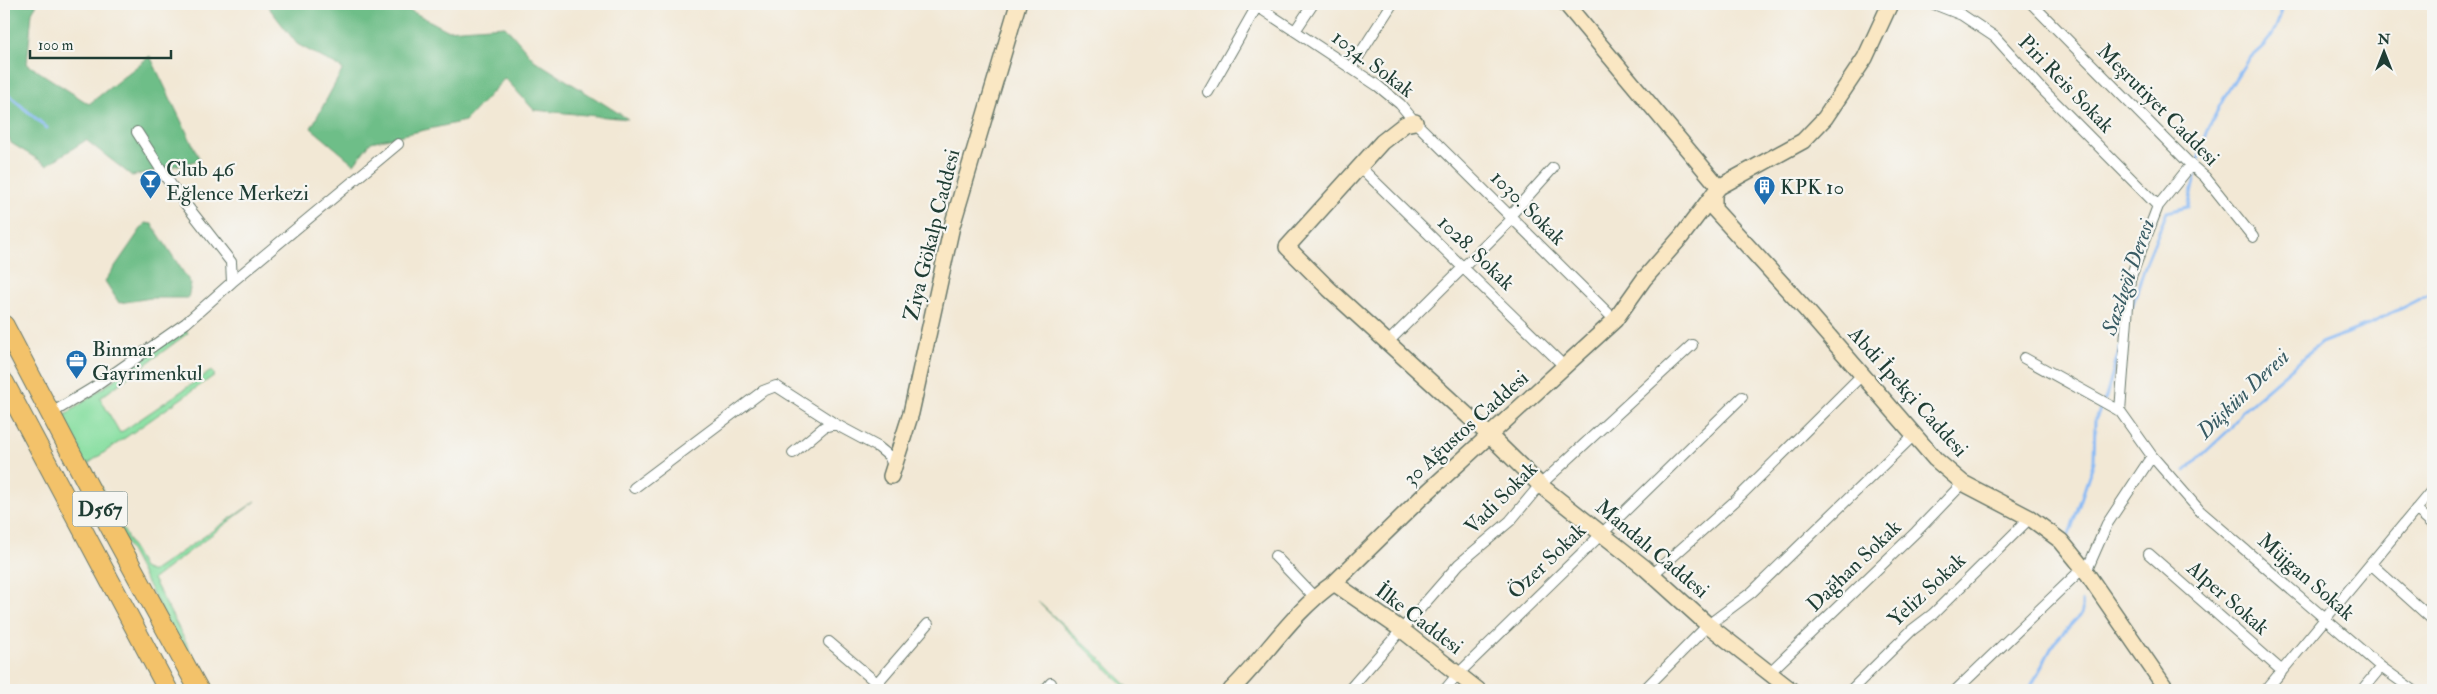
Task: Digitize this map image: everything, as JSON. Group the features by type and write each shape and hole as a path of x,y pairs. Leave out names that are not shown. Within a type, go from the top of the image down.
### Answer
{"highway":[{"name":"D567","path":"4,325 199,690"},
{"name":"D567","path":"6,392 168,690"}],"street":[{"name":"Ziya Gökalp Caddesi","path":"892,471 911,413 952,226 1018,4"},
{"path":"1295,31 1313,4"},
{"path":"1351,68 1392,4"},
{"path":"1566,4 1716,190 1803,141 1825,118 1865,58 1890,4"},
{"name":"Piri Reis Sokak","path":"1934,4 1962,15 1996,37 2043,90 2158,206"},
{"name":"Meşrutiyet Caddesi","path":"2032,4 2190,165 2205,177 2253,237"},
{"name":"1034. Sokak","path":"1208,92 1257,6 1351,68 1400,104 1415,122"},
{"path":"1360,167 1382,142 1405,124 1415,122"},
{"name":"1030. Sokak","path":"1415,122 1615,320"},
{"path":"136,132 173,188 232,262 232,282"},
{"path":"50,414 93,388 186,323 232,282 398,144"},
{"path":"2024,358 2120,411 2130,280 2158,206 2190,165"},
{"name":"Mandalı Caddesi","path":"1360,167 1287,247 1540,485 1602,533 1708,625 1791,690"},
{"name":"1028. Sokak","path":"1360,167 1465,267 1565,367"},
{"path":"1388,342 1465,267 1553,168"},
{"name":"30 Ağustos Caddesi","path":"1231,690 1288,625 1315,598 1334,583 1421,498 1615,320 1644,279 1681,236 1716,190"},
{"name":"Abdi İpekçi Caddesi","path":"1716,190 1714,210 1863,374 1935,459 1963,483 2030,518 2061,541 2084,570 2167,690"},
{"name":"Vadi Sokak","path":"1348,690 1459,564 1510,521 1540,485 1692,345"},
{"path":"1652,575 1735,501 1863,374"},
{"path":"634,488 768,389 776,386 835,424 878,447 889,456 892,471"},
{"name":"Özer Sokak","path":"1445,690 1458,674 1742,397"},
{"name":"Müjgan Sokak","path":"2120,411 2152,456 2200,511 2381,667 2414,690"},
{"path":"793,454 824,427 835,424"},
{"path":"1644,690 1708,625 1752,592 1914,435"},
{"path":"1956,690 2084,570 2107,524 2152,456"},
{"name":"Dağhan Sokak","path":"1769,673 1916,532 1963,483"},
{"path":"2266,690 2372,565 2433,489"},
{"path":"2416,509 2433,524"},
{"name":"Yeliz Sokak","path":"1851,690 2030,518"},
{"name":"Alper Sokak","path":"2149,554 2282,671"},
{"path":"1275,556 1315,598"},
{"path":"2372,565 2433,620"},
{"name":"İlke Caddesi","path":"1334,583 1402,630 1478,690"},
{"path":"829,642 881,687 928,624"},
{"path":"2362,690 2381,667"}],"green space":[{"path":"4,4 37,4 32,12 27,64 89,104 150,56 200,160 132,176 86,140 47,165 11,143 4,125"},
{"path":"266,4 398,4 447,30 505,26 534,60 628,119 534,110 505,78 465,121 371,142 354,164 311,128 343,69 297,44"},
{"path":"145,223 152,224 191,284 188,298 151,298 119,303 105,281"},
{"path":"185,329 188,333 100,398 120,433 211,371 215,375 89,463 143,568 152,572 256,501 153,579 211,690 203,690 61,418"},
{"path":"1037,601 1100,658 1131,690 1128,690"}],"waterway":[{"name":"Sazlıgöl Deresi","path":"2197,166 2204,139 2222,100 2247,61 2268,41 2279,21 2283,4"},
{"path":"4,91 47,128"},
{"name":"Sazlıgöl Deresi","path":"2132,307 2146,263 2167,212 2188,207 2196,172"},
{"name":"Düşkün Deresi","path":"2185,471 2230,429 2242,411 2321,343 2368,325 2433,292"},
{"name":"Sazlıgöl Deresi","path":"2069,535 2094,461 2095,420 2106,397 2120,347"},
{"path":"2029,690 2054,643 2082,613 2082,601"}],"place":[{"name":"Club 46 Eğlence Merkezi","path":"150,200"},
{"name":"KPK 10","path":"1764,206"},
{"name":"Binmar Gayrimenkul","path":"76,380"}]}
